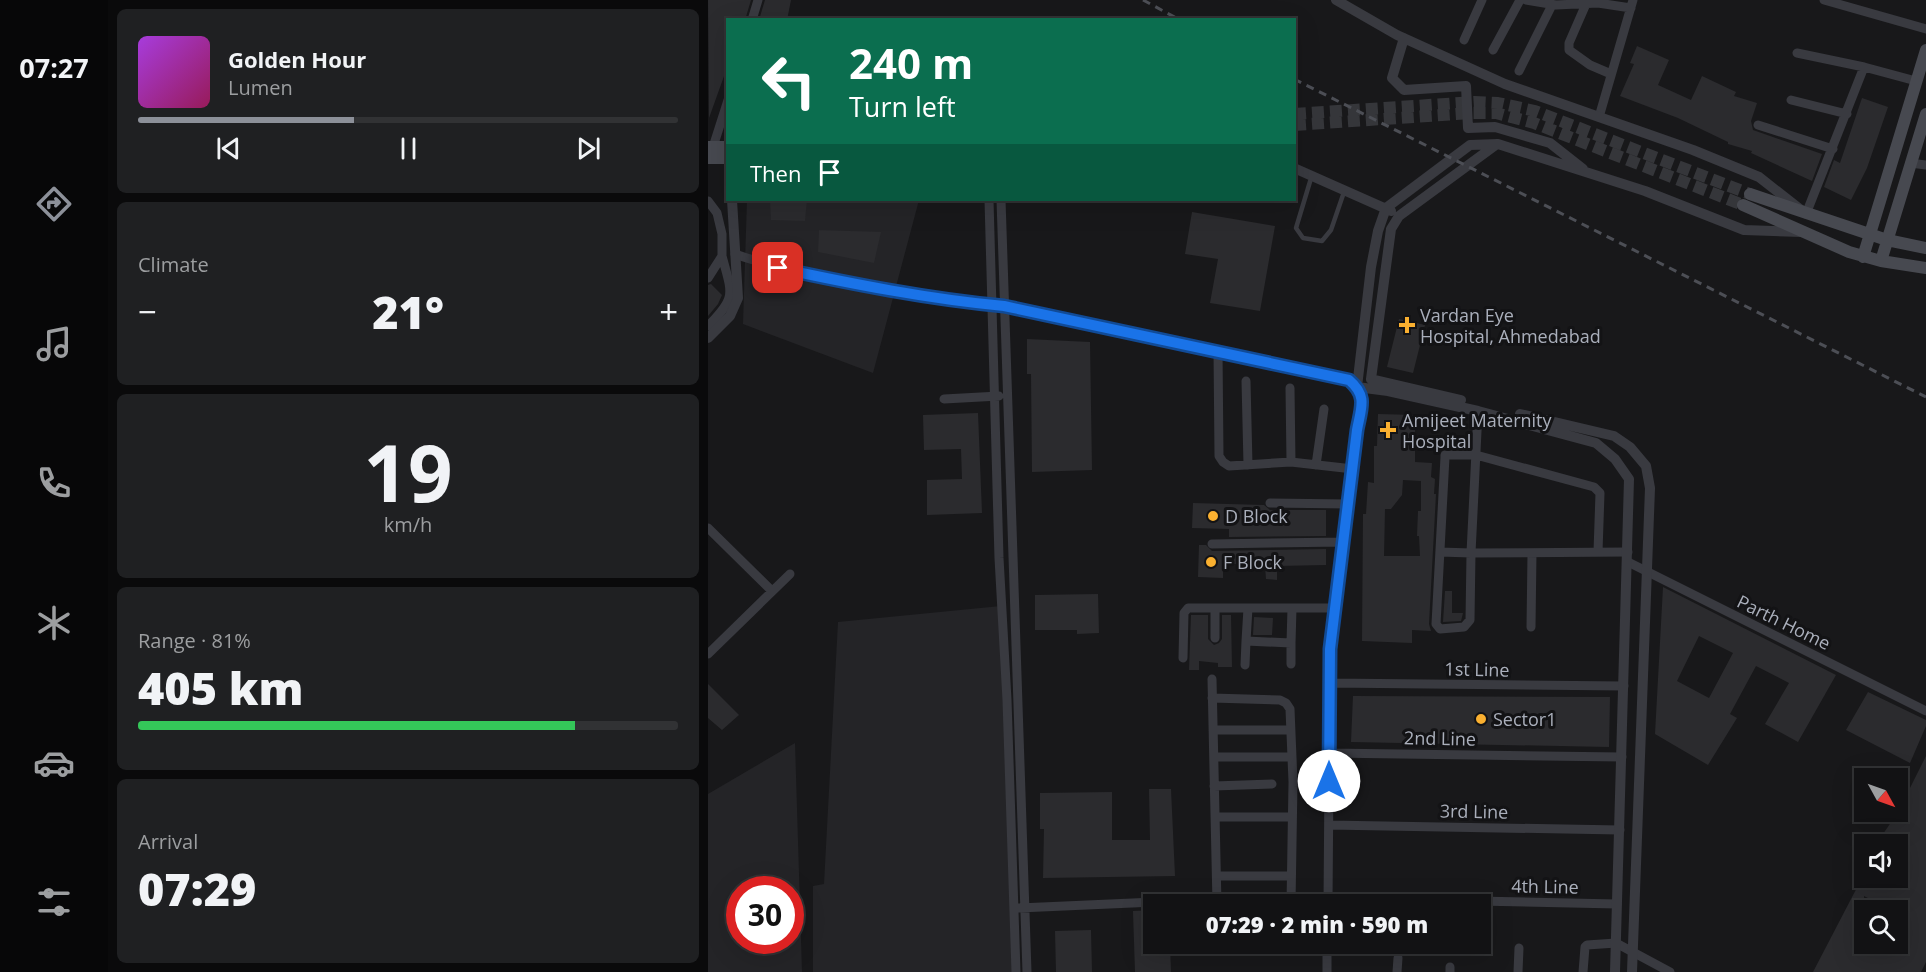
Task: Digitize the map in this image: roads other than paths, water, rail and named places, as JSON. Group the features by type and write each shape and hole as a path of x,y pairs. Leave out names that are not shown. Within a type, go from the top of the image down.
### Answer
{"main road":[{"path":"1863,256 1926,50"},
{"path":"1881,261 1910,163 1922,138 1926,114"},
{"path":"710,151 726,147"},
{"path":"710,151 726,157"},
{"path":"1750,194 1887,240 1926,248"},
{"path":"1743,206 1863,256 1926,268"}],"street":[{"path":"753,18 758,0"},
{"path":"1336,0 1404,38 1505,84 1693,150 1759,177 1806,214 1864,67"},
{"path":"1464,40 1482,0"},
{"path":"1493,51 1520,0"},
{"path":"1526,0 1552,4 1632,4 1599,117"},
{"path":"1824,0 1926,29"},
{"path":"1519,71 1552,4"},
{"path":"1586,4 1569,43 1569,50 1590,65 1611,74"},
{"path":"1404,38 1392,78 1404,90 1466,86 1468,128 1495,127 1551,143 1590,174"},
{"path":"1797,53 1916,81"},
{"path":"1791,99 1846,114"},
{"path":"710,151 726,106"},
{"path":"1758,125 1833,148"},
{"path":"1328,894 1330,649 1357,430 1368,389 1391,229 1399,216 1498,144"},
{"path":"1355,381 1371,267 1378,231 1386,208 1470,145 1498,144 1645,191 1744,230 1802,232"},
{"path":"1910,163 1926,165"},
{"path":"1296,169 1386,208 1399,216"},
{"path":"708,201 717,213 722,234 722,256 729,280 730,296 725,309 708,326"},
{"path":"708,338 730,316 738,298 732,201"},
{"path":"989,201 999,558 1027,972"},
{"path":"1001,201 1008,396 1016,972"},
{"path":"735,254 763,264 868,287 1004,306 1355,381 1368,389 1614,436 1630,447 1646,466 1650,488 1632,972"},
{"path":"708,278 722,256"},
{"path":"1218,351 1222,462 1229,466 1291,462 1353,469"},
{"path":"1246,381 1248,465"},
{"path":"1355,381 1368,389 1388,391 1478,411 1596,443 1615,459 1629,479 1615,972"},
{"path":"1290,388 1291,462"},
{"path":"944,399 1008,396"},
{"path":"1316,465 1324,409"},
{"path":"1478,411 1476,455 1471,553 1470,620 1464,627 1440,629 1436,624 1445,455 1476,455 1598,489 1600,493 1598,552"},
{"path":"1270,503 1348,504"},
{"path":"708,528 772,591"},
{"path":"1212,544 1343,542"},
{"path":"1440,552 1598,552 1628,557"},
{"path":"1531,627 1532,553"},
{"name":"Parth Home","path":"1628,557 1647,572 1926,711"},
{"path":"708,654 790,574"},
{"path":"1183,658 1188,608 1335,608"},
{"path":"1215,608 1215,638"},
{"path":"1245,665 1248,608"},
{"path":"1291,664 1292,608"},
{"path":"1246,641 1291,643"},
{"path":"1212,679 1217,894"},
{"name":"1st Line","path":"1330,683 1624,686"},
{"path":"1212,698 1280,700 1290,710 1293,782 1291,894"},
{"path":"1213,730 1290,730"},
{"name":"2nd Line","path":"1329,753 1622,757"},
{"path":"1214,757 1292,757"},
{"path":"1293,782 1329,781"},
{"path":"1214,786 1272,784"},
{"path":"1215,817 1292,817"},
{"name":"3rd Line","path":"1329,825 1620,830"},
{"path":"1217,876 1291,876"},
{"path":"1014,909 1143,903"},
{"name":"4th Line","path":"1491,903 1617,904"},
{"path":"1583,972 1587,945 1616,943 1670,972"},
{"path":"1518,972 1519,948"},
{"path":"1327,954 1327,972"},
{"path":"1397,972 1398,958"}],"lane":[{"path":"1312,175 1296,228 1303,238 1322,241 1329,235 1345,190"}],"tunnel":[{"path":"1296,114 1474,102 1498,103 1535,111 1750,194"},
{"path":"1296,125 1496,113 1534,123 1743,205"}],"railway":[{"path":"1143,0 1176,18"},
{"path":"1296,80 1926,397"}],"place":[{"name":"Vardan Eye Hospital, Ahmedabad","path":"1407,325"},
{"name":"Amijeet Maternity Hospital","path":"1388,430"},
{"name":"D Block","path":"1213,516"},
{"name":"F Block","path":"1211,562"},
{"name":"Sector1","path":"1481,719"}]}
